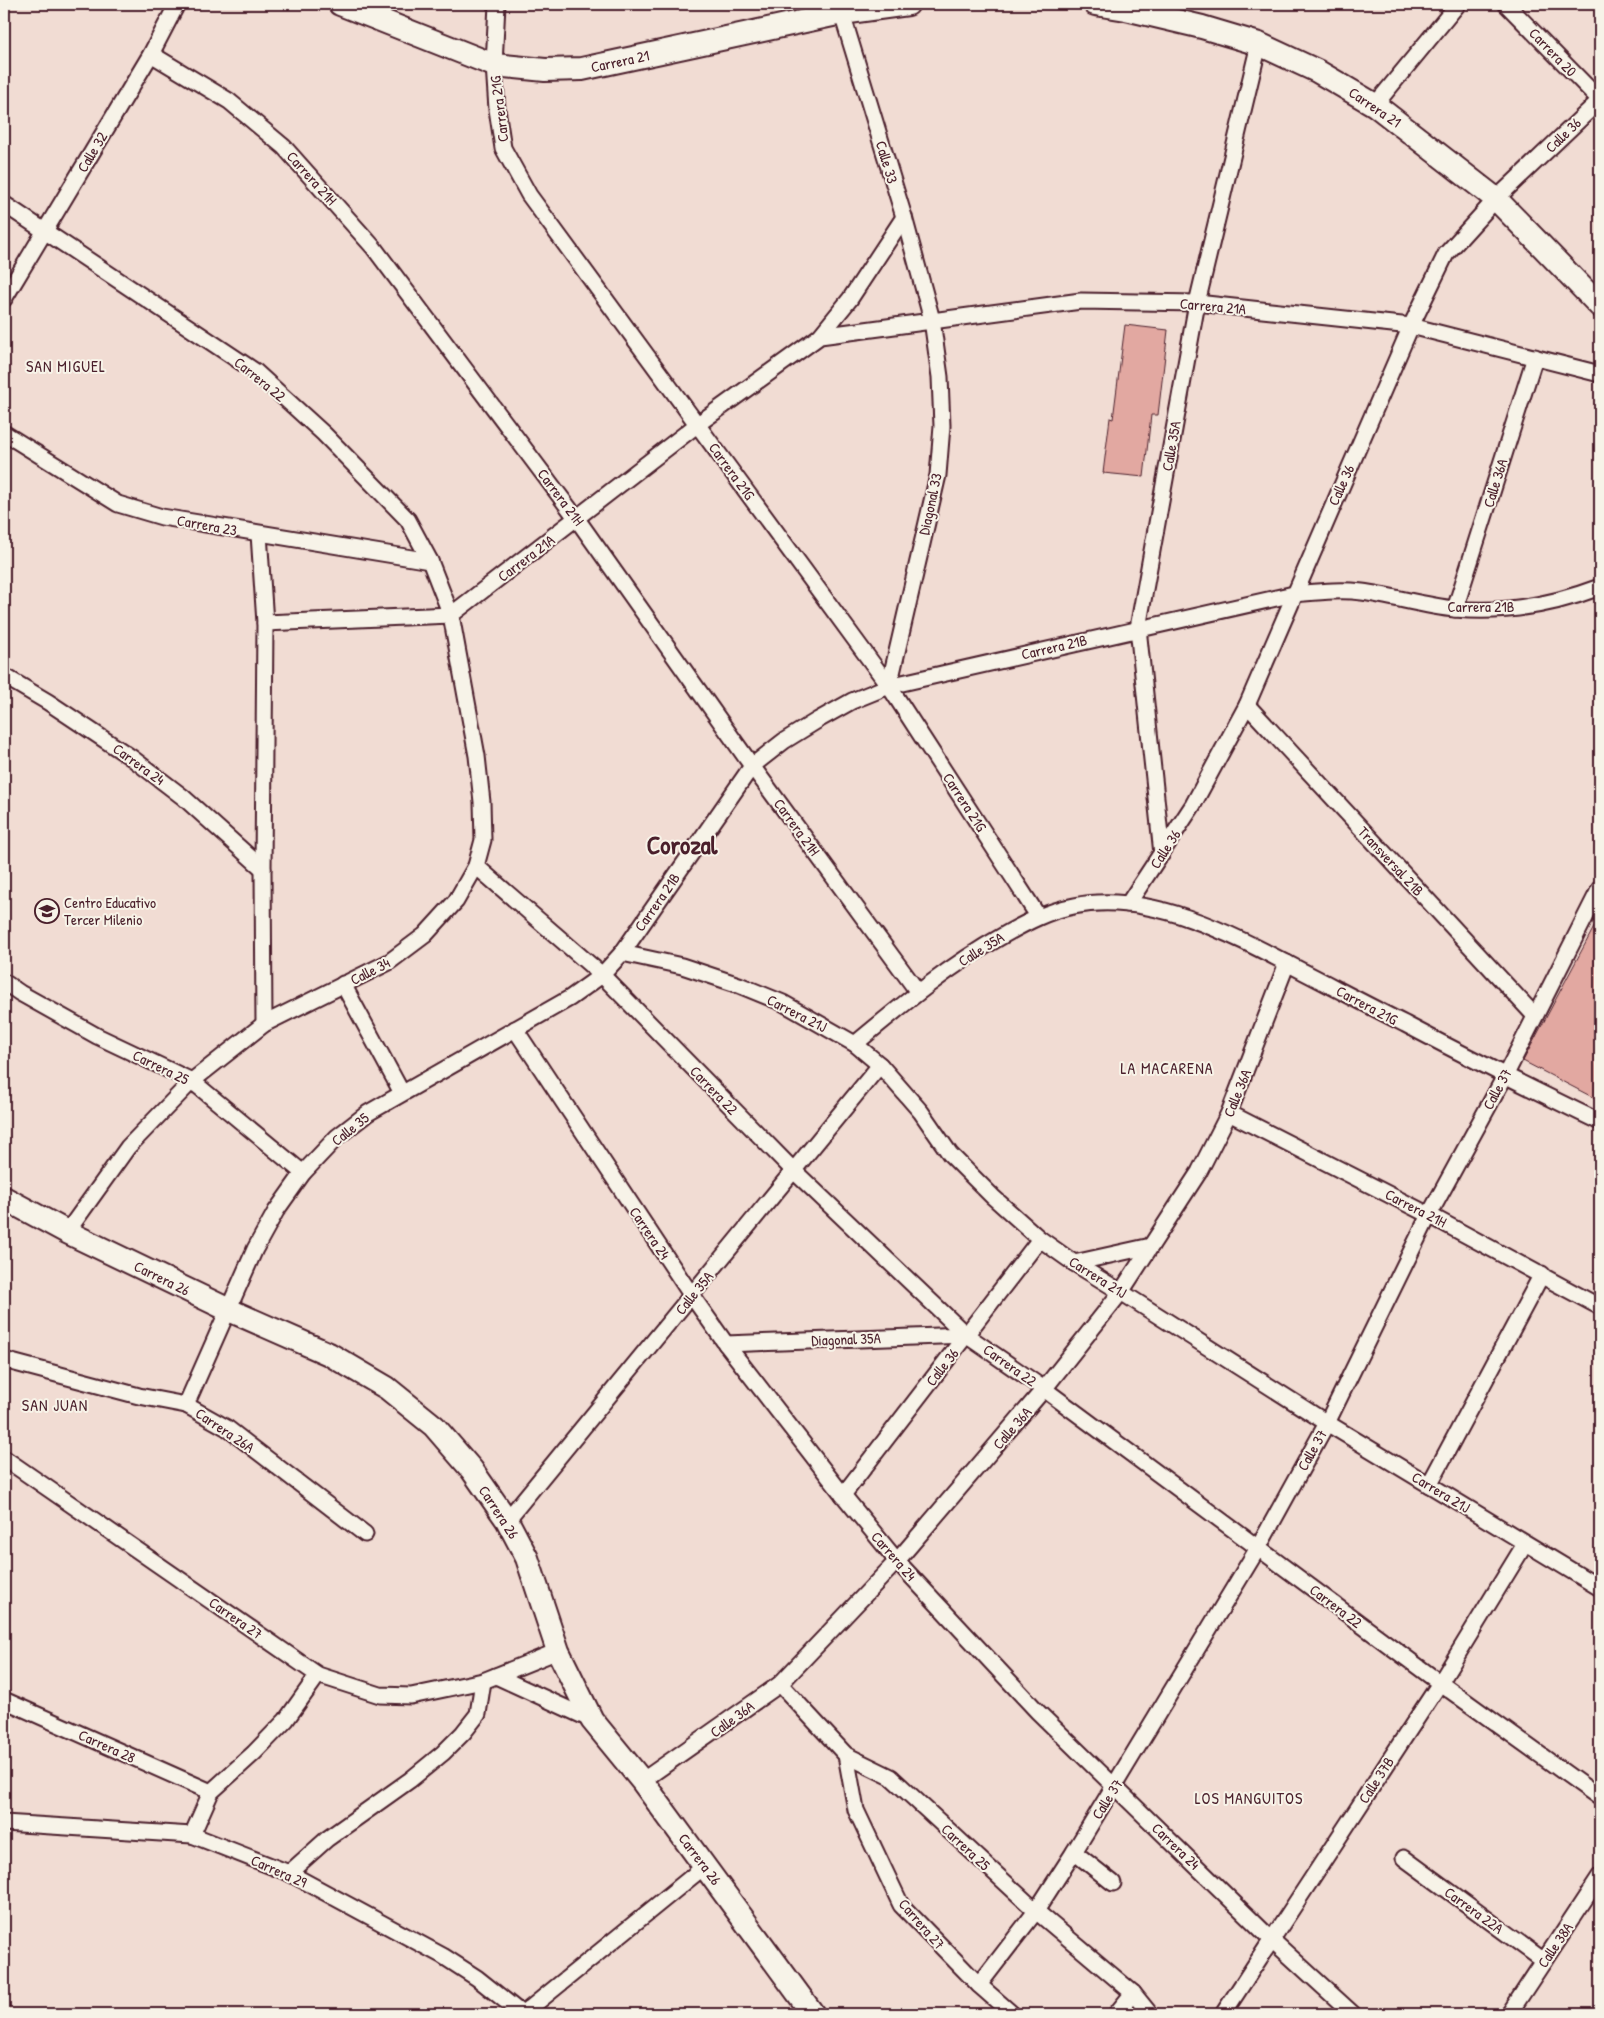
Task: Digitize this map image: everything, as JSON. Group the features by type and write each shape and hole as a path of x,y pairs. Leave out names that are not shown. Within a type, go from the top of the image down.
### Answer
{"main road":[{"name":"Carrera 21","path":"340,4 494,65 545,70 582,69 841,8 908,4"},
{"name":"Carrera 21","path":"1095,4 1126,9 1202,27 1259,44 1318,71 1375,105 1496,199 1600,306"},
{"name":"Carrera 26","path":"4,1198 67,1232 229,1310 329,1354 387,1388 434,1426 472,1470 507,1520 527,1558 558,1651 592,1720 642,1782 813,2014"}],"street":[{"name":"Calle 32","path":"4,299 151,54 177,4"},
{"name":"Carrera 21G","path":"497,4 494,65 497,108 503,148 529,195 889,686 1038,916"},
{"path":"1375,105 1458,4"},
{"name":"Carrera 20","path":"1506,4 1600,100"},
{"name":"Calle 33","path":"841,8 904,217 932,320"},
{"name":"Calle 35A","path":"1162,854 1138,628 1197,303 1259,44"},
{"name":"Carrera 21H","path":"151,54 229,101 284,147 374,248 578,519 752,766 918,992"},
{"name":"Calle 36","path":"1128,904 1193,805 1247,705 1411,326 1446,254 1496,199 1600,100"},
{"name":"Carrera 22","path":"4,204 44,233 256,372 324,434 408,520 430,561 451,615"},
{"name":"Carrera 21A","path":"451,615 578,519 698,424 820,336 850,299 904,217"},
{"name":"Carrera 21A","path":"820,336 1081,301 1197,303 1411,326 1600,374"},
{"name":"Diagonal 33","path":"889,686 938,474 942,426 940,377 932,320"},
{"name":"Calle 36A","path":"1455,609 1534,357"},
{"name":"Carrera 23","path":"4,433 118,504 162,517 430,561"},
{"path":"259,534 265,623 262,869 264,1024"},
{"name":"Carrera 21B","path":"622,953 752,766 784,741 818,720 852,701 889,686 1294,594 1330,590 1361,592 1455,609 1503,609 1542,604 1575,596 1600,587"},
{"path":"265,623 451,615"},
{"name":"Calle 34","path":"67,1232 128,1147 192,1081 264,1024 389,962 425,935 456,901 476,866 483,840 482,802 477,756 451,615"},
{"name":"Carrera 24","path":"4,676 48,702 132,758 183,797 262,869"},
{"name":"Transversal 21B","path":"1247,705 1536,1016"},
{"name":"Carrera 22","path":"476,866 602,975 794,1171 966,1335 1044,1389 1440,1683 1600,1798"},
{"name":"Calle 37","path":"979,1985 1036,1911 1074,1852 1258,1548 1327,1423 1429,1215 1536,1016 1600,888"},
{"name":"Calle 35A","path":"855,1044 918,992 977,950 1038,916 1074,906 1103,902 1128,904"},
{"name":"Carrera 21G","path":"1128,904 1176,914 1221,931 1287,963 1504,1076 1600,1122"},
{"name":"Calle 35","path":"186,1405 255,1249 276,1211 303,1173 337,1138 368,1113 570,998 602,975 622,953"},
{"name":"Carrera 21J","path":"622,953 682,966 739,985 783,1003 855,1044 880,1065 921,1112 950,1154 993,1197 1040,1239 1074,1264 1327,1423 1600,1588"},
{"name":"Calle 36A","path":"642,1782 780,1684 897,1561 1044,1389 1121,1292 1199,1172 1230,1113 1287,963"},
{"name":"Carrera 25","path":"4,982 97,1036 192,1081 303,1173"},
{"path":"343,984 402,1093"},
{"name":"Carrera 24","path":"515,1029 692,1296 726,1344 843,1495 897,1561 1038,1712 1272,1940 1353,2014"},
{"name":"Calle 35A","path":"507,1520 880,1065"},
{"name":"Carrera 21H","path":"1230,1113 1542,1274 1600,1307"},
{"name":"Calle 36","path":"843,1495 1040,1239"},
{"path":"1074,1264 1151,1246"},
{"path":"1429,1485 1542,1274"},
{"name":"Diagonal 35A","path":"726,1344 966,1335"},
{"name":"Carrera 26A","path":"4,1360 139,1396 186,1405 227,1428 365,1534"},
{"name":"Carrera 27","path":"4,1458 318,1675 380,1695 411,1696 489,1679 558,1651"},
{"name":"Calle 37B","path":"1223,2014 1440,1683 1525,1544"},
{"path":"192,1836 211,1792 254,1753 286,1720 318,1675"},
{"path":"289,1873 327,1839 410,1780 443,1753 463,1733 478,1714 489,1679 592,1720"},
{"name":"Carrera 25","path":"780,1684 846,1755 891,1777 1036,1911 1133,1993 1150,2014"},
{"name":"Carrera 28","path":"4,1700 211,1792"},
{"name":"Carrera 27","path":"846,1755 856,1810 901,1905 979,1985 1012,2014"},
{"name":"Carrera 29","path":"4,1823 192,1836 289,1873 443,1956 477,1978 523,2014"},
{"path":"1074,1852 1113,1883"},
{"name":"Carrera 22A","path":"1404,1858 1544,1961"},
{"path":"523,2014 705,1866"},
{"name":"Calle 38A","path":"1509,2014 1600,1876"},
{"path":"1116,2014 1133,1993"}],"building":[{"path":"1125,325 1168,330 1158,415 1151,415 1144,477 1103,473 1110,418 1113,419"},
{"path":"1600,916 1600,1101 1523,1061"}],"place":[{"name":"Centro Educativo Tercer Milenio","path":"47,911"}],"district":[{"name":"SAN MIGUEL","path":"66,366"},
{"name":"Corozal","path":"682,845"},
{"name":"LA MACARENA","path":"1167,1068"},
{"name":"SAN JUAN","path":"55,1405"},
{"name":"LOS MANGUITOS","path":"1249,1798"}]}
